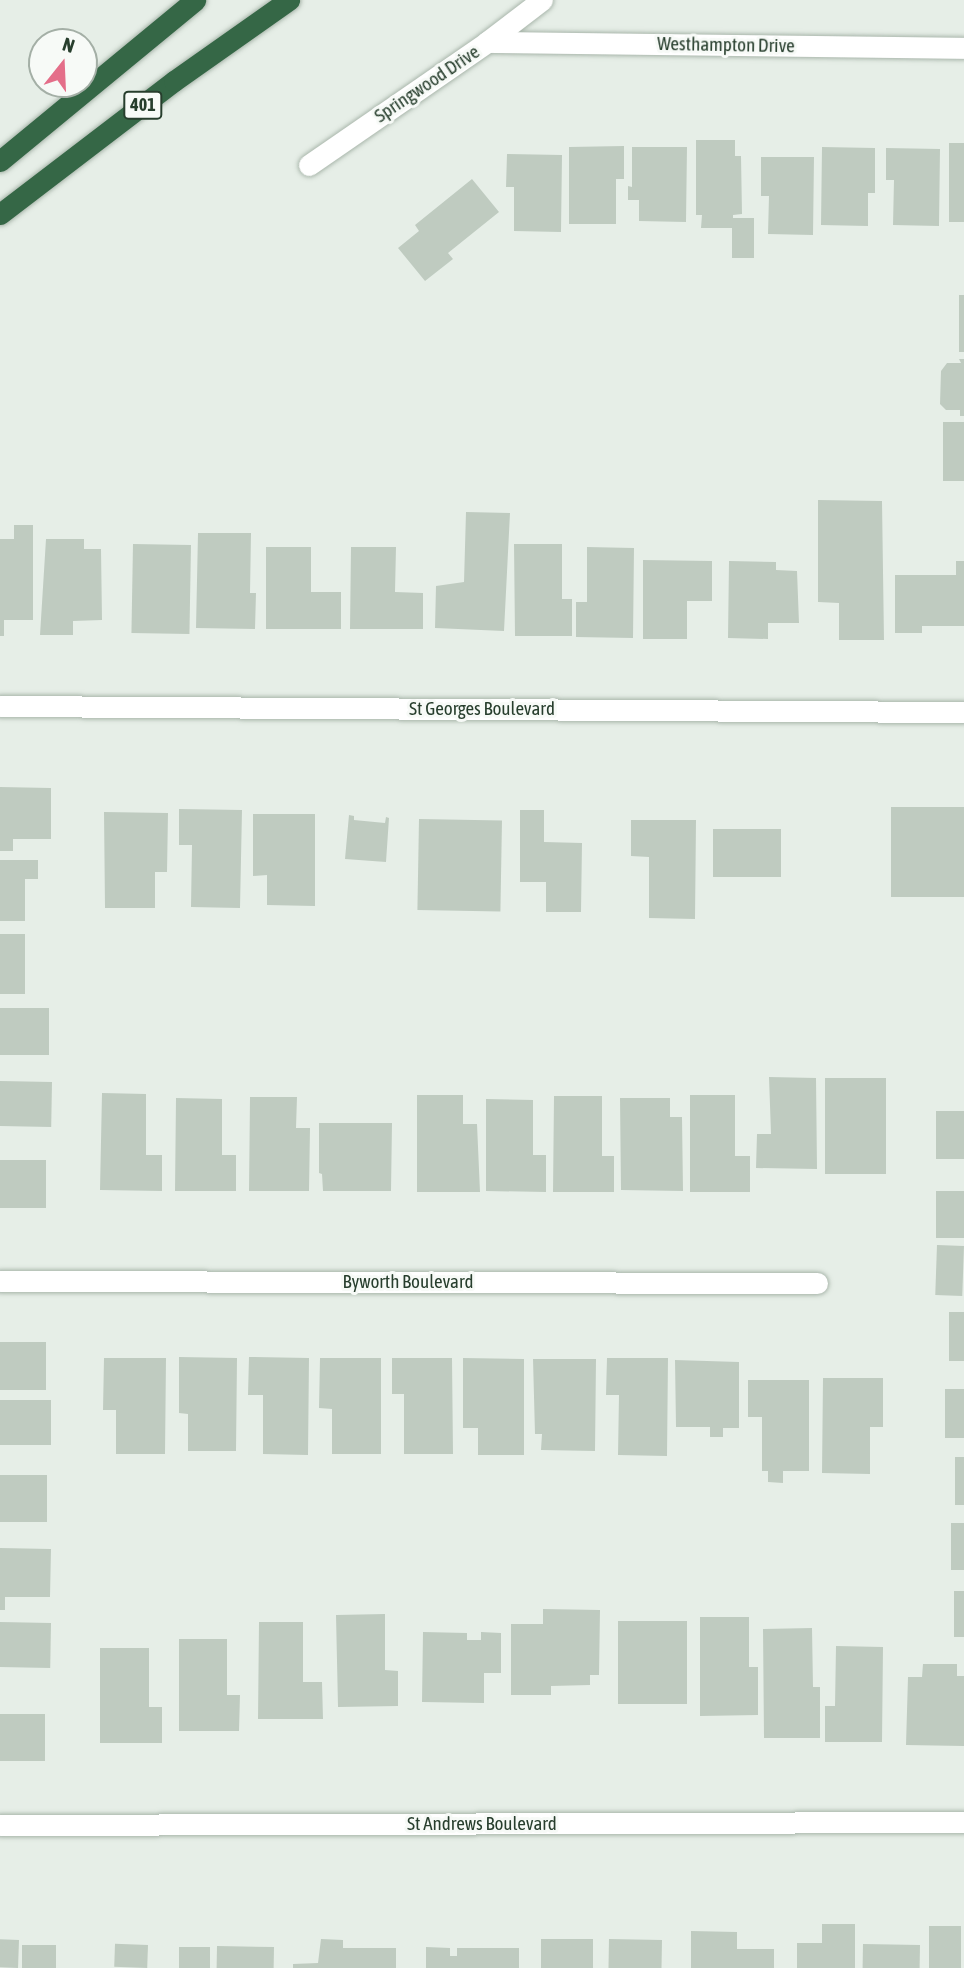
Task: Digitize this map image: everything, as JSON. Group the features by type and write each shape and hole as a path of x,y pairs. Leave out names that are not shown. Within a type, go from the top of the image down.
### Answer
{"highway":[{"name":"401","path":"0,161 195,0"},
{"name":"401","path":"0,214 174,81 289,0"}],"street":[{"name":"Springwood Drive","path":"309,165 487,43 542,0"},
{"name":"Westhampton Drive","path":"487,43 964,48"},
{"name":"St Georges Boulevard","path":"0,706 964,712"},
{"name":"Byworth Boulevard","path":"0,1281 817,1283"},
{"name":"St Andrews Boulevard","path":"0,1825 964,1822"}],"building":[{"path":"696,140 735,140 735,156 741,156 742,214 733,215 733,218 754,218 754,258 732,258 732,228 701,228 702,215 696,215"},
{"path":"949,143 964,143 964,222 949,222"},
{"path":"624,146 624,179 616,179 616,224 569,224 569,147"},
{"path":"632,147 687,147 686,222 639,221 639,200 628,200 628,186 632,187"},
{"path":"822,147 875,148 875,193 868,193 868,226 821,225"},
{"path":"886,148 940,149 939,226 893,225 894,180 886,180"},
{"path":"507,154 562,155 561,232 514,231 514,187 506,187"},
{"path":"761,157 814,157 813,235 768,234 769,196 761,196"},
{"path":"472,179 499,212 448,253 453,259 425,281 398,248 419,231 415,225"},
{"path":"959,295 964,295 964,352 959,352"},
{"path":"959,359 964,359 964,416 960,416 960,410 946,410 940,404 941,371 947,363 961,363"},
{"path":"943,422 964,422 964,481 943,481"},
{"path":"818,500 882,501 884,640 839,640 839,603 818,602"},
{"path":"466,512 510,513 504,631 435,628 436,586 464,582"},
{"path":"14,525 33,525 33,620 4,620 4,636 0,636 0,539 14,539"},
{"path":"198,533 251,533 250,593 256,593 255,629 196,628"},
{"path":"46,539 84,539 84,549 101,549 102,620 73,621 73,635 40,635"},
{"path":"133,544 191,545 189,634 131,633"},
{"path":"514,544 562,544 562,599 572,599 572,636 515,636"},
{"path":"266,547 311,547 311,592 341,592 341,629 266,629"},
{"path":"351,547 396,547 395,592 423,593 423,629 350,629"},
{"path":"587,547 634,548 633,638 576,637 576,602 587,602"},
{"path":"643,560 712,561 712,601 687,601 687,639 643,639"},
{"path":"729,561 776,562 776,570 797,571 799,623 768,623 768,639 728,638"},
{"path":"956,561 964,561 964,626 922,626 922,633 895,633 895,575 956,575"},
{"path":"0,787 51,788 51,839 13,839 13,851 0,851"},
{"path":"891,807 964,807 964,897 891,897"},
{"path":"179,809 242,810 240,908 191,907 192,845 179,845"},
{"path":"520,810 544,810 544,842 582,843 581,912 546,912 546,882 520,882"},
{"path":"104,812 168,813 167,872 155,872 155,908 105,908"},
{"path":"253,814 315,814 315,906 267,905 267,875 253,876"},
{"path":"349,815 354,816 354,820 385,823 386,817 389,818 386,862 345,859"},
{"path":"419,819 502,820 500,911 417,910"},
{"path":"631,820 696,820 695,919 649,918 649,857 631,856"},
{"path":"713,829 781,829 781,877 713,877"},
{"path":"0,860 38,860 38,879 25,879 25,921 0,921"},
{"path":"0,934 25,934 25,994 0,994"},
{"path":"0,1008 49,1008 49,1055 0,1055"},
{"path":"769,1077 816,1078 817,1169 756,1168 757,1134 771,1134"},
{"path":"825,1078 886,1078 886,1174 825,1174"},
{"path":"0,1081 52,1082 51,1127 0,1126"},
{"path":"102,1093 146,1094 146,1155 162,1155 162,1191 100,1190"},
{"path":"417,1095 463,1095 463,1124 477,1124 480,1192 417,1192"},
{"path":"690,1095 735,1095 735,1156 750,1156 750,1192 690,1192"},
{"path":"554,1096 602,1096 602,1156 614,1156 614,1192 553,1192"},
{"path":"250,1097 297,1097 296,1128 310,1128 309,1191 249,1191"},
{"path":"176,1098 222,1099 222,1155 236,1155 236,1191 175,1191"},
{"path":"620,1098 670,1098 670,1117 682,1117 683,1191 621,1190"},
{"path":"486,1099 533,1100 533,1155 546,1155 546,1192 486,1191"},
{"path":"936,1111 964,1111 964,1159 936,1159"},
{"path":"319,1123 392,1123 391,1191 323,1191 322,1174 319,1173"},
{"path":"0,1160 46,1160 46,1208 0,1208"},
{"path":"936,1191 964,1191 964,1238 936,1238"},
{"path":"937,1245 964,1246 962,1296 935,1295"},
{"path":"949,1312 964,1312 964,1361 949,1361"},
{"path":"0,1342 46,1342 46,1390 0,1390"},
{"path":"179,1357 237,1358 236,1451 188,1451 188,1414 179,1413"},
{"path":"249,1357 309,1358 308,1455 263,1454 263,1395 248,1395"},
{"path":"104,1358 166,1358 165,1454 116,1454 116,1410 103,1410"},
{"path":"320,1358 381,1358 381,1454 332,1454 332,1409 319,1408"},
{"path":"392,1358 452,1358 453,1454 404,1454 404,1394 392,1394"},
{"path":"463,1358 524,1359 524,1455 478,1455 478,1428 463,1428"},
{"path":"607,1358 668,1358 667,1456 618,1455 619,1395 606,1395"},
{"path":"533,1359 596,1359 595,1451 541,1450 542,1434 535,1434"},
{"path":"675,1360 739,1362 739,1428 723,1428 723,1437 710,1437 710,1427 676,1427"},
{"path":"823,1378 883,1378 883,1427 870,1427 870,1474 822,1473"},
{"path":"748,1380 809,1380 809,1471 783,1471 783,1483 768,1482 768,1471 762,1471 762,1417 748,1417"},
{"path":"945,1389 964,1389 964,1438 945,1438"},
{"path":"0,1400 51,1400 51,1445 0,1445"},
{"path":"955,1457 964,1457 964,1505 955,1505"},
{"path":"0,1475 47,1475 47,1522 0,1522"},
{"path":"951,1523 964,1523 964,1570 951,1570"},
{"path":"0,1548 51,1549 50,1597 5,1597 5,1610 0,1610"},
{"path":"954,1591 964,1591 964,1637 954,1637"},
{"path":"543,1609 600,1610 599,1675 590,1675 590,1685 551,1686 551,1695 511,1695 511,1624 543,1624"},
{"path":"385,1614 385,1670 398,1671 398,1706 338,1707 336,1615"},
{"path":"700,1617 749,1617 749,1667 758,1667 758,1715 700,1716"},
{"path":"618,1621 687,1621 687,1704 618,1704"},
{"path":"0,1622 51,1623 50,1668 0,1667"},
{"path":"259,1622 303,1622 303,1682 322,1682 323,1719 258,1719"},
{"path":"812,1628 813,1687 820,1687 820,1738 764,1738 763,1629"},
{"path":"423,1632 467,1633 467,1640 481,1640 481,1632 501,1633 501,1673 484,1673 484,1703 422,1702"},
{"path":"179,1639 227,1639 227,1695 240,1695 239,1731 179,1731"},
{"path":"836,1646 883,1647 882,1742 825,1742 825,1706 835,1706"},
{"path":"100,1648 149,1648 149,1707 162,1707 162,1743 100,1743"},
{"path":"923,1664 957,1664 957,1676 964,1676 964,1746 906,1745 908,1677 922,1677"},
{"path":"0,1714 45,1714 45,1761 0,1761"},
{"path":"822,1924 855,1924 855,1968 797,1968 797,1943 822,1943"},
{"path":"929,1926 961,1926 961,1968 929,1968"},
{"path":"691,1931 737,1932 737,1949 774,1949 774,1968 691,1968"},
{"path":"0,1939 19,1940 18,1968 0,1967"},
{"path":"321,1939 343,1940 343,1948 396,1948 396,1968 293,1968 293,1964 318,1963"},
{"path":"541,1939 593,1939 593,1968 541,1968"},
{"path":"609,1939 662,1940 662,1968 608,1968"},
{"path":"115,1944 148,1945 147,1968 114,1967"},
{"path":"863,1944 920,1945 920,1968 863,1968"},
{"path":"22,1945 56,1945 56,1968 22,1968"},
{"path":"217,1946 274,1947 274,1968 217,1968"},
{"path":"179,1947 210,1947 210,1968 179,1968"},
{"path":"426,1947 450,1948 450,1956 457,1956 457,1948 519,1948 519,1968 426,1968"}]}
